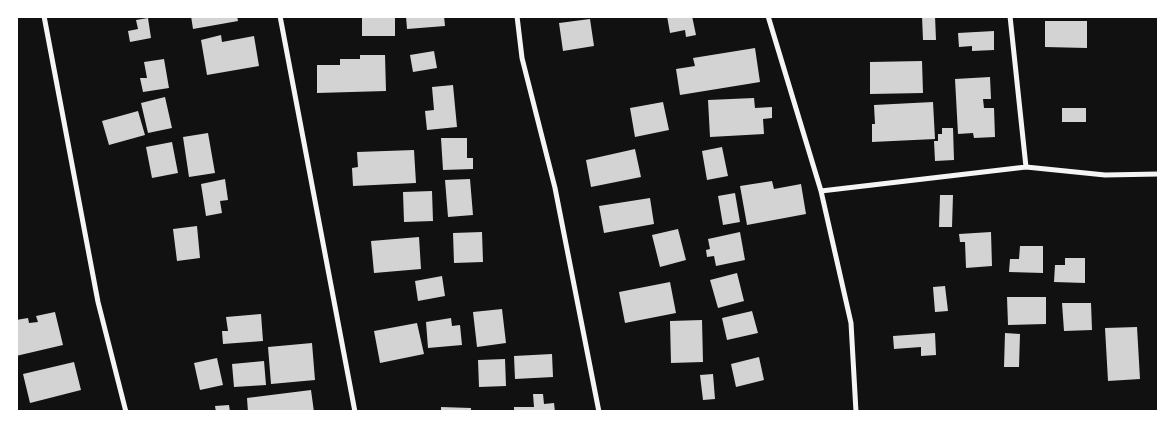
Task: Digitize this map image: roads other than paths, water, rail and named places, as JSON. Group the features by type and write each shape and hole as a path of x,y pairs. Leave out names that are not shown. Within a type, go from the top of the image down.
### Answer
{"street":[{"path":"44,16 98,302 126,412"},
{"path":"280,16 355,412"},
{"path":"517,16 522,58 555,188 599,412"},
{"path":"768,16 821,191 851,323 856,412"},
{"path":"1010,16 1026,167"},
{"path":"821,191 1026,167 1105,175 1159,174"}]}
